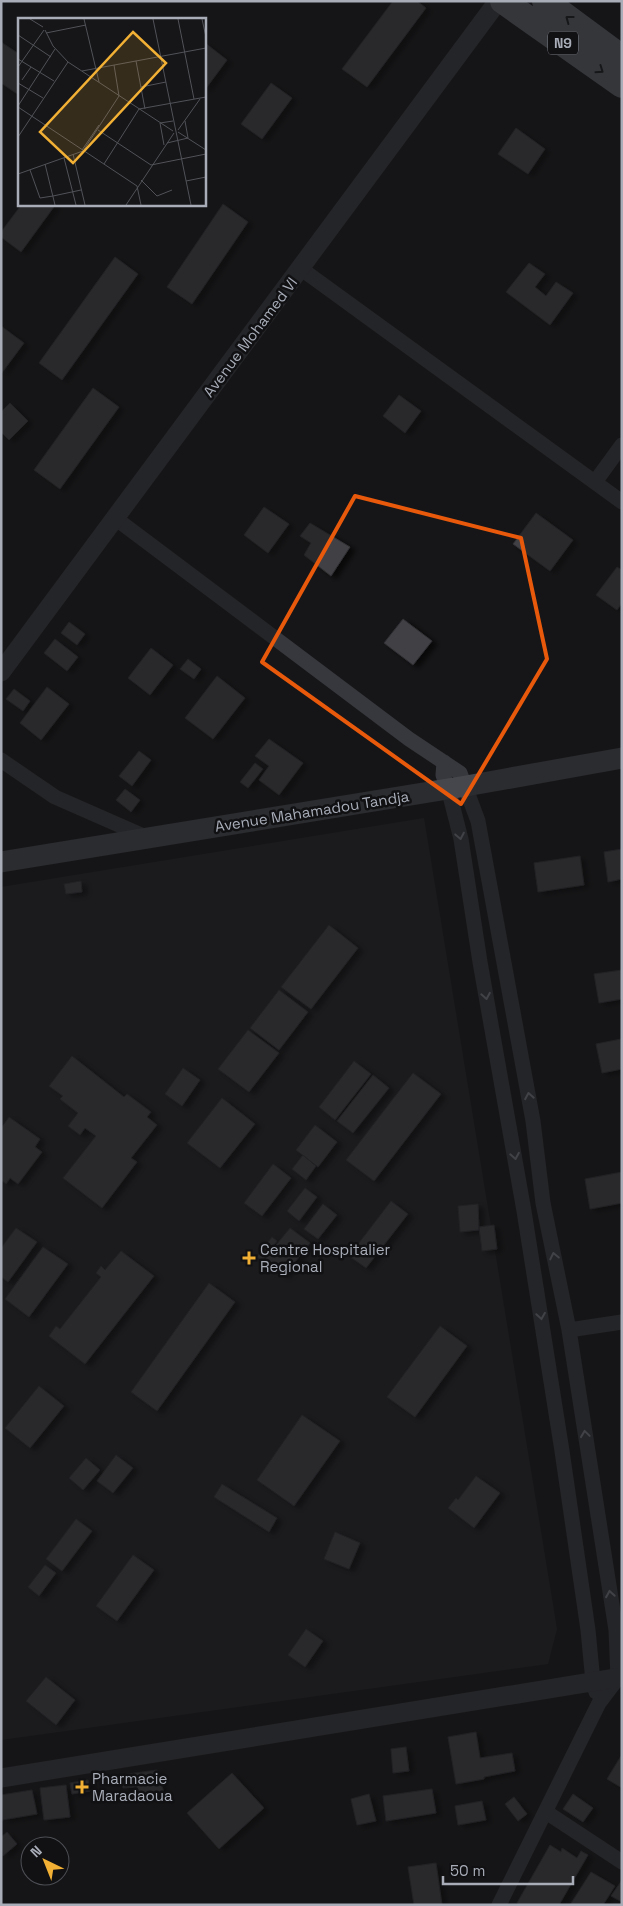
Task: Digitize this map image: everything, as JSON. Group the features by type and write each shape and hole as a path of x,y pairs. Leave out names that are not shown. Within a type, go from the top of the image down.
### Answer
{"highway":[{"name":"N9","path":"503,1 622,85"},
{"name":"N9","path":"545,1 622,58"}],"main road":[{"name":"Avenue Mahamadou Tandja","path":"1,862 622,758"}],"street":[{"name":"Avenue Mohamed VI","path":"1,672 498,1"},
{"path":"300,268 622,502"},
{"path":"594,482 622,445"},
{"path":"115,518 409,739 460,773 457,787 461,839 480,962 520,1183 588,1630 592,1682 599,1703"},
{"path":"1,760 55,797 146,837"},
{"path":"457,787 480,828 504,959 533,1121 543,1203 569,1330 616,1630 620,1677 599,1703 498,1905"},
{"path":"480,962 504,959"},
{"path":"569,1330 622,1322"},
{"path":"1,1778 620,1677"},
{"path":"546,1812 622,1862"}],"highlighted area":[{"path":"355,496 521,538 547,659 461,804 262,662"}],"shaded area":[{"name":"Centre Hospitalier Regional","path":"424,818 557,1629 548,1664 1,1740 1,887"}],"building":[{"path":"393,1 417,1 426,8 367,87 342,69"},
{"path":"1,42 18,53 18,94 1,83"},
{"path":"205,43 227,60 205,90"},
{"path":"271,83 292,98 262,139 241,124"},
{"path":"516,128 545,149 528,174 498,154"},
{"path":"223,204 248,222 192,304 167,287"},
{"path":"21,205 55,205 21,252 1,237 1,232"},
{"path":"115,257 138,274 62,380 39,363"},
{"path":"529,263 545,274 535,287 546,296 556,282 573,293 550,325 506,292"},
{"path":"1,326 24,343 1,374"},
{"path":"93,388 119,407 60,489 34,470"},
{"path":"399,395 421,411 405,433 383,416"},
{"path":"10,403 28,421 9,440 1,432 1,412"},
{"path":"264,507 289,524 268,553 244,535"},
{"path":"536,513 573,540 550,571 513,544"},
{"path":"310,523 350,547 331,576 304,555 311,543 300,536"},
{"path":"617,567 622,570 622,603 617,610 596,595"},
{"path":"403,619 432,641 413,665 384,643"},
{"path":"69,622 85,634 77,645 61,633"},
{"path":"55,639 78,657 67,671 44,653"},
{"path":"151,648 173,665 150,695 128,678"},
{"path":"188,659 201,669 194,679 180,669"},
{"path":"217,676 245,698 213,739 185,718"},
{"path":"47,687 69,704 41,740 20,723"},
{"path":"14,689 30,701 23,711 6,699"},
{"path":"269,739 303,763 279,795 259,780 269,766 255,756"},
{"path":"139,751 151,760 132,786 119,776"},
{"path":"255,763 263,769 248,788 240,782"},
{"path":"125,789 140,800 131,812 116,800"},
{"path":"622,849 622,879 608,882 604,852"},
{"path":"580,856 584,885 538,892 534,863"},
{"path":"81,881 82,892 66,894 64,884"},
{"path":"329,925 358,948 311,1009 281,987"},
{"path":"622,970 622,999 599,1003 594,974"},
{"path":"279,990 308,1012 279,1050 250,1028"},
{"path":"248,1030 279,1053 249,1092 218,1069"},
{"path":"621,1039 622,1069 602,1073 596,1044"},
{"path":"72,1056 124,1097 127,1094 151,1112 147,1117 157,1125 131,1158 137,1162 102,1208 63,1178 96,1136 85,1128 80,1135 68,1126 78,1113 60,1099 63,1096 49,1086"},
{"path":"354,1061 371,1074 335,1120 319,1107"},
{"path":"183,1068 200,1080 182,1106 165,1094"},
{"path":"413,1073 441,1094 374,1181 346,1160"},
{"path":"373,1075 389,1088 353,1133 337,1121"},
{"path":"222,1098 255,1124 220,1168 187,1143"},
{"path":"9,1117 40,1139 35,1147 42,1152 18,1184 10,1178 6,1184 1,1180 1,1128"},
{"path":"315,1125 337,1142 318,1167 296,1150"},
{"path":"303,1155 316,1166 306,1180 292,1169"},
{"path":"273,1164 291,1178 262,1216 244,1203"},
{"path":"622,1172 622,1203 590,1209 585,1179"},
{"path":"305,1188 317,1197 299,1221 287,1211"},
{"path":"391,1201 408,1214 366,1268 349,1256"},
{"path":"323,1204 337,1215 318,1239 304,1229"},
{"path":"478,1204 479,1230 460,1232 458,1206"},
{"path":"494,1225 497,1249 482,1251 479,1227"},
{"path":"16,1228 37,1242 8,1282 1,1277 1,1248"},
{"path":"290,1228 310,1243 284,1276 264,1260"},
{"path":"272,1237 277,1241 263,1261 257,1257"},
{"path":"43,1247 68,1264 29,1317 5,1299"},
{"path":"121,1251 154,1276 85,1364 49,1336 56,1326 60,1329 101,1277 96,1273 101,1266 105,1270"},
{"path":"209,1283 235,1302 157,1411 131,1392"},
{"path":"440,1326 467,1346 415,1417 387,1397"},
{"path":"39,1386 64,1406 30,1448 5,1428"},
{"path":"302,1415 340,1441 294,1506 257,1480"},
{"path":"116,1455 133,1468 113,1493 97,1481"},
{"path":"86,1458 100,1470 83,1490 69,1478"},
{"path":"476,1476 500,1493 474,1528 448,1508 456,1498 458,1500"},
{"path":"222,1484 277,1518 269,1532 214,1497"},
{"path":"76,1519 92,1531 62,1571 46,1559"},
{"path":"335,1532 360,1543 349,1569 324,1559"},
{"path":"133,1555 154,1570 117,1621 96,1606"},
{"path":"45,1565 56,1573 39,1596 28,1587"},
{"path":"306,1629 323,1641 305,1667 288,1655"},
{"path":"46,1677 75,1700 56,1725 26,1701"},
{"path":"476,1732 480,1758 512,1753 515,1771 456,1784 448,1737"},
{"path":"406,1747 409,1771 393,1773 391,1749"},
{"path":"622,1757 622,1788 607,1779"},
{"path":"157,1770 164,1793 141,1800 137,1787 123,1788 121,1775"},
{"path":"232,1773 264,1808 219,1849 187,1813"},
{"path":"88,1780 90,1791 72,1794 70,1783"},
{"path":"66,1785 70,1817 44,1820 40,1788"},
{"path":"432,1789 436,1813 386,1821 383,1796"},
{"path":"32,1790 37,1814 2,1820 1,1795"},
{"path":"369,1794 376,1821 357,1825 351,1799"},
{"path":"573,1794 593,1808 583,1822 563,1809"},
{"path":"514,1797 527,1814 518,1821 505,1804"},
{"path":"482,1801 486,1820 458,1825 455,1806"},
{"path":"7,1832 17,1844 3,1856 1,1837"},
{"path":"550,1845 561,1852 562,1848 577,1858 581,1851 588,1855 559,1905 520,1905 517,1903"},
{"path":"436,1863 442,1905 414,1905 408,1867"},
{"path":"591,1872 615,1886 603,1905 570,1905"},
{"path":"622,1880 622,1902 611,1896"}],"place":[{"name":"Centre Hospitalier Regional","path":"249,1258"},
{"name":"Pharmacie Maradaoua","path":"82,1787"}]}
